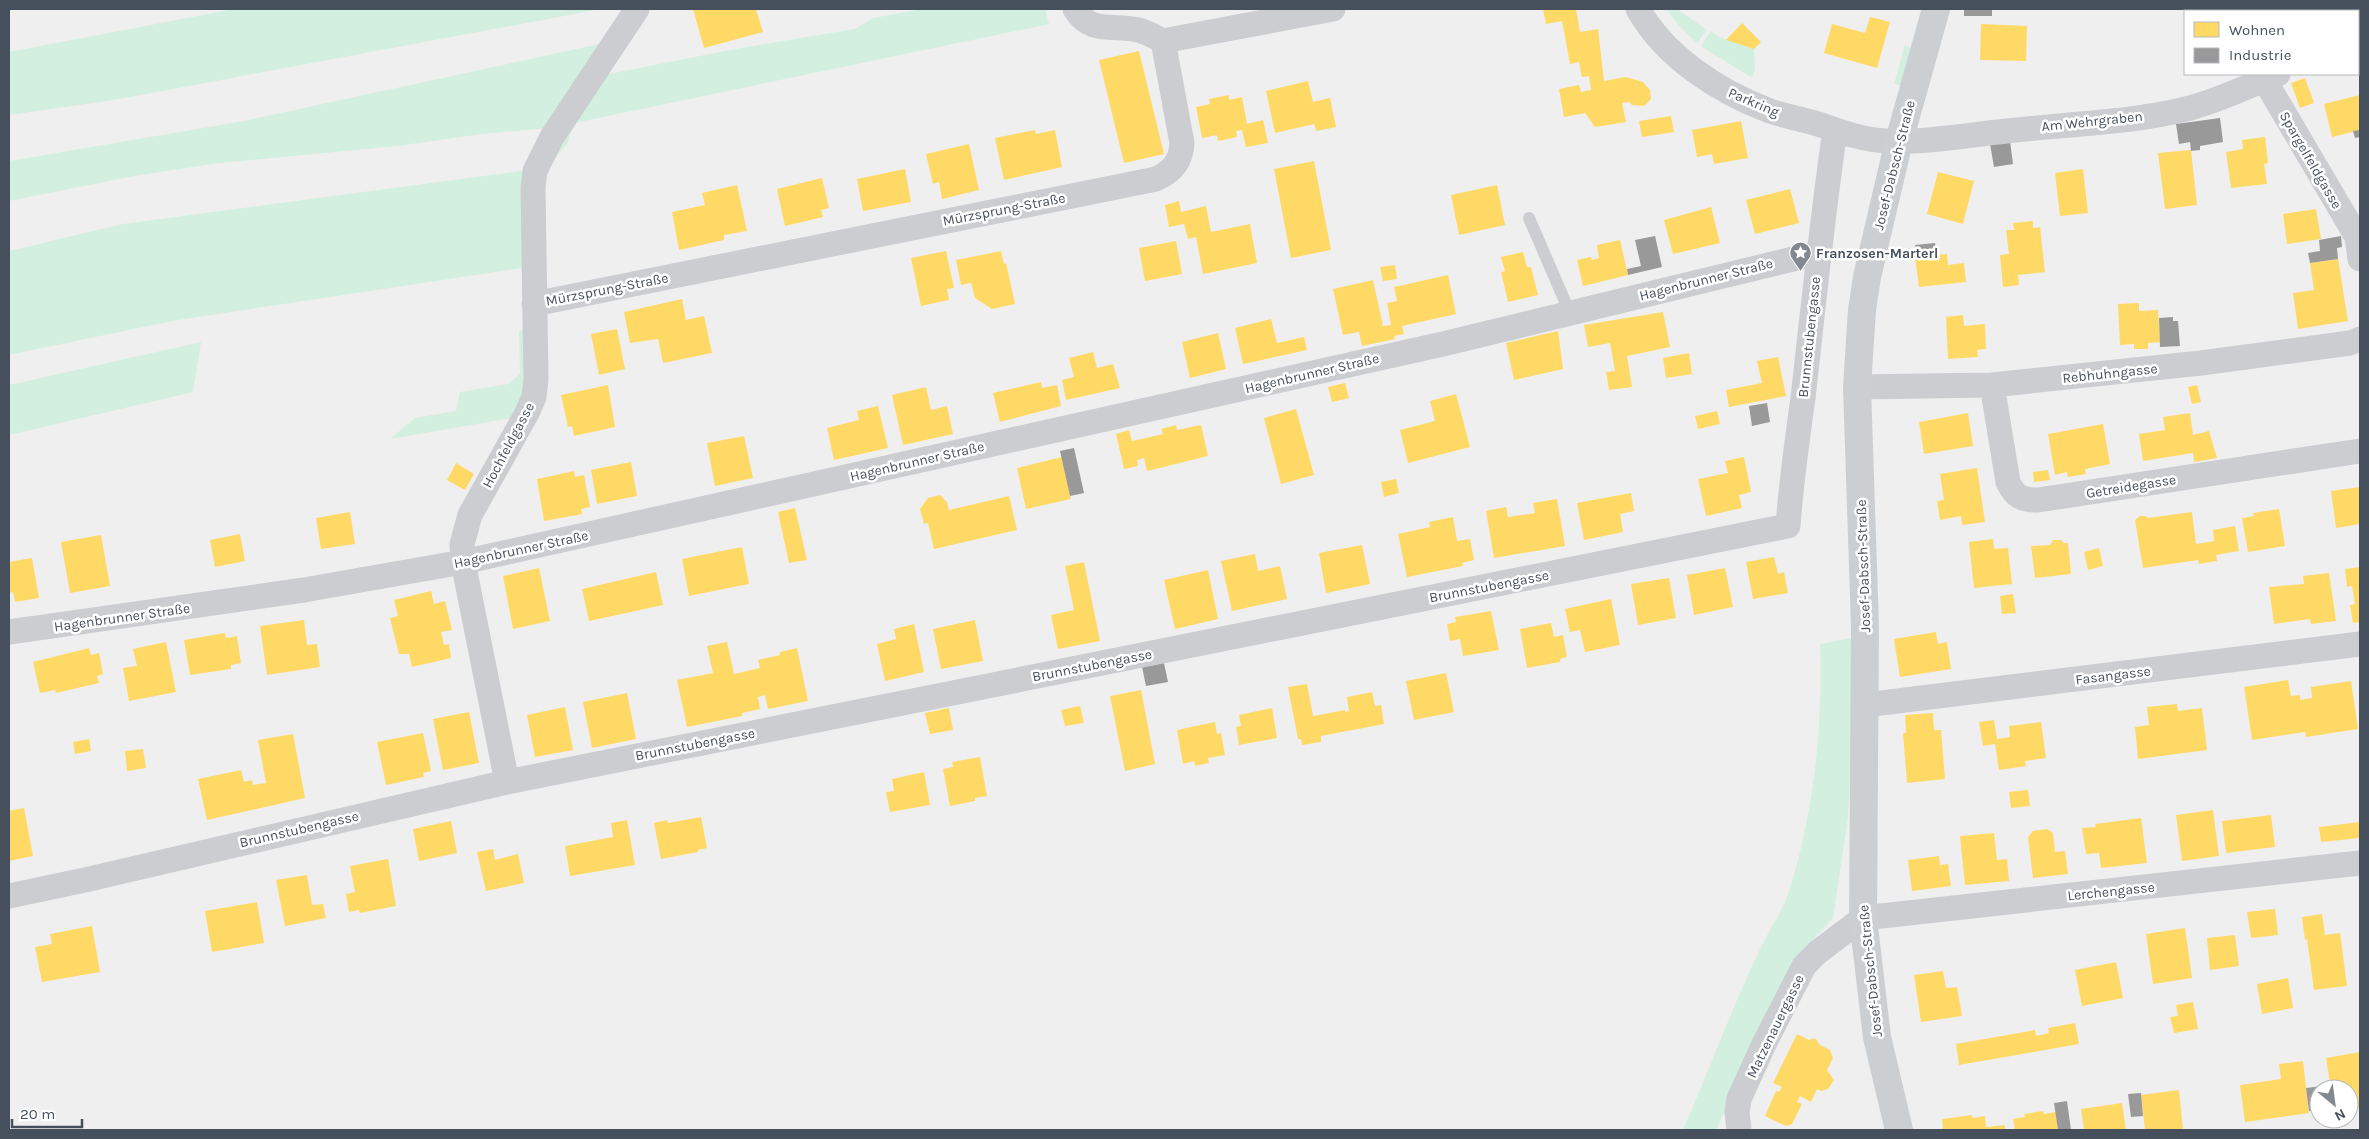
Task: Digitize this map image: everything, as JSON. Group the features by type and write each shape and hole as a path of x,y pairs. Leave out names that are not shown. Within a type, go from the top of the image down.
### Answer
{"main road":[{"name":"Josef-Dabsch-Straße","path":"1899,1130 1877,1037 1863,918 1865,705 1857,387 1862,310 1867,277 1899,141 1936,9"}],"street":[{"name":"Hochfeldgasse","path":"507,782 462,562 462,544 470,515 534,397 536,379 533,188 535,171 552,137 636,9"},
{"path":"1075,9 1082,19 1093,26 1137,30 1163,41 1190,38 1333,9"},
{"name":"Parkring","path":"1638,9 1665,44 1696,72 1713,83 1771,111 1835,130 1884,141 1899,141"},
{"name":"Mürzsprung-Straße","path":"534,304 1144,181 1166,174 1176,166 1182,154 1182,142 1163,41"},
{"name":"Am Wehrgraben","path":"1899,141 2147,116 2196,106 2271,77"},
{"name":"Spargelfeldgasse","path":"2271,77 2359,244"},
{"name":"Brunnstubengasse","path":"9,896 507,782 1788,526 1818,253 1835,130"},
{"name":"Hagenbrunner Straße","path":"9,632 294,592 462,562 1443,344 1818,253"},
{"name":"Rebhuhngasse","path":"1857,387 1992,385 2202,364 2350,343 2360,339"},
{"name":"Getreidegasse","path":"1992,385 2008,482 2015,494 2023,500 2038,500 2360,451"},
{"name":"Fasangasse","path":"1865,705 2360,644"},
{"name":"Lerchengasse","path":"1863,918 2360,863"},
{"name":"Matzenauergasse","path":"1739,1130 1737,1112 1739,1099 1764,1044 1804,966 1818,952 1863,918"}],"lane":[{"path":"1529,218 1570,312"}],"green space":[{"path":"234,9 601,9 114,100 9,115 9,52"},
{"path":"923,9 1045,9 1049,24 574,123 567,144 549,165 599,76 730,50 855,29 873,18"},
{"path":"1666,9 1677,9 1707,30 1697,43 1681,28"},
{"path":"1711,31 1719,37 1754,49 1755,70 1752,78 1701,46"},
{"path":"609,42 548,128 482,134 397,146 219,163 134,176 9,201 9,161 244,121"},
{"path":"1905,45 1911,49 1903,86 1894,84"},
{"path":"529,170 522,268 172,321 9,355 9,251 123,224"},
{"path":"525,329 523,392 512,418 390,439 415,418 456,411 460,392 508,384 520,374 519,331"},
{"path":"201,342 193,392 9,435 9,385"},
{"path":"1856,637 1848,818 1833,918 1800,954 1716,1130 1683,1130 1750,971 1780,913 1798,861 1811,800 1815,769 1820,706 1820,644"}],"building: Wohnen":[{"path":"693,9 756,9 763,32 704,48"},
{"path":"1543,9 1576,9 1580,32 1598,29 1604,81 1626,77 1643,82 1650,90 1651,99 1644,106 1632,105 1629,102 1622,103 1626,122 1595,127 1585,113 1564,117 1559,89 1579,85 1581,92 1591,90 1589,76 1582,77 1579,62 1570,64 1562,21 1546,24"},
{"path":"1870,17 1890,22 1877,68 1824,53 1832,24 1865,33"},
{"path":"1742,23 1761,42 1754,49 1726,40"},
{"path":"1981,24 2027,26 2026,61 1980,60"},
{"path":"1139,51 1164,154 1124,163 1099,60"},
{"path":"2305,78 2314,103 2300,108 2291,83"},
{"path":"1308,81 1313,102 1330,98 1336,127 1316,131 1314,124 1275,133 1266,91"},
{"path":"1229,95 1229,100 1242,97 1247,124 1263,120 1268,143 1246,147 1242,130 1236,131 1237,137 1218,141 1217,135 1202,138 1196,107 1210,104 1209,99"},
{"path":"2360,95 2360,130 2332,137 2324,104"},
{"path":"1671,116 1674,132 1642,137 1639,121"},
{"path":"1741,121 1748,158 1714,164 1712,154 1697,157 1692,130"},
{"path":"1035,130 1036,134 1055,130 1062,167 1004,180 995,138"},
{"path":"2265,137 2268,163 2264,164 2267,184 2231,188 2226,152 2243,149 2242,140"},
{"path":"969,144 979,190 942,199 939,182 933,184 926,154"},
{"path":"2191,150 2197,205 2165,209 2158,153"},
{"path":"1314,161 1331,250 1291,258 1274,169"},
{"path":"905,169 911,202 863,211 857,179"},
{"path":"2083,169 2088,213 2060,216 2055,173"},
{"path":"1938,172 1974,181 1963,224 1927,214"},
{"path":"822,178 829,208 821,210 823,217 785,226 777,189"},
{"path":"737,185 747,231 724,235 724,240 679,250 672,212 705,205 702,193"},
{"path":"1497,185 1505,225 1459,235 1451,195"},
{"path":"1790,189 1799,223 1755,234 1746,200"},
{"path":"1179,201 1181,212 1206,206 1211,232 1250,224 1257,263 1203,274 1196,237 1188,239 1184,224 1169,227 1165,205"},
{"path":"1711,207 1720,243 1673,254 1664,220"},
{"path":"2316,209 2321,239 2287,244 2283,214"},
{"path":"2033,221 2033,228 2040,227 2045,272 2018,275 2019,285 2003,287 2000,255 2009,254 2006,230 2014,230 2013,223"},
{"path":"1620,240 1628,275 1583,286 1577,260 1591,257 1592,260 1599,258 1597,245"},
{"path":"1176,241 1182,274 1145,281 1139,248"},
{"path":"946,251 954,288 947,289 949,300 921,306 911,258"},
{"path":"1001,251 1004,264 1006,263 1015,304 992,309 975,298 971,283 961,285 956,260"},
{"path":"1523,252 1527,267 1531,267 1538,295 1508,302 1501,272 1505,271 1501,257"},
{"path":"1947,254 1948,265 1964,263 1966,282 1919,287 1915,257"},
{"path":"2338,259 2348,321 2298,329 2293,293 2314,290 2310,263"},
{"path":"1395,265 1397,279 1383,281 1380,267"},
{"path":"1448,275 1456,314 1402,326 1404,334 1394,336 1395,339 1362,346 1359,332 1343,335 1333,289 1373,280 1383,326 1391,325 1387,303 1397,301 1394,287"},
{"path":"682,299 686,320 704,316 712,353 663,363 658,339 630,343 624,312"},
{"path":"2139,303 2139,311 2158,310 2160,342 2148,343 2148,349 2134,349 2134,344 2120,345 2118,304"},
{"path":"1663,312 1670,347 1627,356 1632,387 1609,390 1606,372 1615,371 1610,343 1588,347 1584,325"},
{"path":"1963,315 1964,326 1985,324 1986,349 1977,350 1978,357 1948,359 1946,317"},
{"path":"1271,319 1277,343 1304,337 1307,350 1243,364 1235,328"},
{"path":"617,329 625,369 599,375 591,334"},
{"path":"1558,331 1563,369 1514,380 1506,343"},
{"path":"1218,333 1226,369 1190,378 1182,342"},
{"path":"1093,352 1097,368 1113,364 1120,388 1066,400 1062,380 1074,377 1069,358"},
{"path":"1689,353 1692,374 1666,378 1663,358"},
{"path":"1778,357 1786,396 1729,407 1726,390 1762,383 1757,361"},
{"path":"1041,382 1042,388 1057,385 1061,406 1000,422 993,393"},
{"path":"1345,383 1349,398 1332,402 1328,387"},
{"path":"608,385 615,427 574,436 572,426 568,427 561,395"},
{"path":"2197,385 2201,402 2192,404 2188,387"},
{"path":"926,387 931,410 947,406 953,434 903,445 892,395"},
{"path":"1456,394 1470,447 1408,463 1400,430 1435,421 1430,401"},
{"path":"878,406 888,448 834,460 827,428 859,420 857,411"},
{"path":"1296,409 1314,475 1281,484 1264,418"},
{"path":"1717,411 1720,424 1698,429 1695,416"},
{"path":"1968,413 1973,446 1924,454 1919,422"},
{"path":"2190,413 2193,435 2209,431 2217,458 2194,462 2193,453 2143,461 2139,434 2165,430 2163,417"},
{"path":"2103,424 2110,464 2085,469 2086,474 2068,477 2067,472 2055,475 2048,434"},
{"path":"1176,425 1177,430 1201,425 1208,456 1147,471 1144,458 1137,460 1138,466 1124,469 1116,434 1129,430 1132,441 1163,434 1161,429"},
{"path":"744,436 753,478 715,486 707,443"},
{"path":"1062,457 1071,499 1026,509 1017,468"},
{"path":"1744,457 1751,492 1739,495 1742,508 1706,516 1698,479 1728,473 1725,461"},
{"path":"631,462 637,496 597,504 591,470"},
{"path":"456,463 474,474 465,490 447,480"},
{"path":"1977,468 1985,522 1962,525 1961,516 1940,520 1937,501 1944,500 1940,474"},
{"path":"2048,470 2050,480 2034,482 2033,472"},
{"path":"574,471 575,477 584,475 590,507 581,509 582,514 544,521 537,479"},
{"path":"1396,479 1399,493 1384,497 1381,482"},
{"path":"2360,487 2360,524 2336,528 2331,491"},
{"path":"1631,493 1634,511 1620,514 1623,532 1584,540 1577,503"},
{"path":"940,495 947,502 949,510 1009,496 1017,530 934,549 928,523 924,524 920,509 928,498"},
{"path":"1557,499 1565,546 1494,558 1486,511 1506,507 1508,517 1535,513 1533,503"},
{"path":"795,508 807,560 789,563 778,512"},
{"path":"2279,509 2285,546 2248,552 2242,518 2254,516 2253,513"},
{"path":"350,512 355,544 321,549 316,518"},
{"path":"2192,512 2196,544 2214,541 2213,530 2235,526 2239,551 2216,555 2217,561 2199,564 2198,560 2143,568 2135,520 2140,516 2148,518"},
{"path":"1453,517 1457,541 1470,539 1474,560 1462,563 1463,566 1407,577 1398,534 1430,527 1429,522"},
{"path":"240,534 245,561 215,567 210,540"},
{"path":"101,535 110,586 70,593 61,542"},
{"path":"1993,539 1994,549 2008,548 2012,584 1974,588 1969,542"},
{"path":"2053,540 2061,540 2064,543 2068,543 2071,574 2035,578 2031,546 2050,545"},
{"path":"1362,545 1370,584 1326,593 1319,553"},
{"path":"742,547 749,584 689,596 682,559"},
{"path":"2099,548 2103,566 2088,570 2084,552"},
{"path":"1255,554 1258,571 1280,566 1287,599 1232,611 1221,561"},
{"path":"1774,557 1778,574 1784,572 1788,593 1753,599 1746,562"},
{"path":"32,558 39,598 15,602 13,592 9,593 9,562"},
{"path":"1084,562 1100,641 1058,649 1051,615 1074,610 1065,566"},
{"path":"2360,567 2360,622 2353,623 2350,605 2355,604 2352,586 2347,587 2345,569"},
{"path":"539,568 550,621 513,629 503,576"},
{"path":"1725,568 1733,607 1694,615 1687,575"},
{"path":"1208,570 1218,619 1175,629 1164,580"},
{"path":"656,572 663,605 589,621 582,589"},
{"path":"2329,573 2336,621 2311,624 2310,619 2274,624 2269,587 2304,584 2303,576"},
{"path":"1669,578 1676,618 1638,625 1631,584"},
{"path":"431,591 434,604 445,601 452,630 441,632 444,645 449,644 451,658 412,667 409,654 399,654 390,618 398,616 394,600"},
{"path":"2013,594 2016,613 2002,614 2000,596"},
{"path":"1611,599 1620,645 1585,652 1580,630 1570,632 1565,609"},
{"path":"1491,611 1499,650 1463,656 1460,639 1450,641 1447,624 1456,622 1455,617"},
{"path":"304,620 307,645 317,644 320,667 267,675 260,626"},
{"path":"975,620 983,661 941,669 933,629"},
{"path":"1551,623 1554,637 1563,635 1567,657 1560,659 1560,662 1527,668 1520,629"},
{"path":"914,624 924,672 885,681 877,644 896,639 894,629"},
{"path":"1936,632 1938,644 1947,642 1951,669 1900,677 1894,639"},
{"path":"225,633 226,638 237,636 241,663 231,665 231,669 190,675 184,640"},
{"path":"166,642 176,692 129,701 123,668 137,666 133,649"},
{"path":"727,642 734,674 760,668 758,660 780,655 780,652 797,648 808,701 768,709 765,695 758,697 760,709 742,713 742,716 687,727 677,680 713,673 707,646"},
{"path":"89,648 91,655 99,653 103,674 97,676 99,683 56,693 55,690 40,693 33,662"},
{"path":"1446,673 1454,712 1414,720 1406,681"},
{"path":"2288,680 2291,696 2300,695 2300,700 2312,698 2311,687 2351,681 2358,729 2306,737 2305,732 2252,740 2244,687"},
{"path":"1307,684 1313,716 1345,710 1345,712 1349,711 1347,697 1372,692 1375,706 1381,705 1384,724 1321,736 1321,742 1302,745 1301,739 1298,739 1288,687"},
{"path":"1141,690 1155,764 1125,771 1110,696"},
{"path":"627,693 636,739 592,748 583,702"},
{"path":"2177,704 2178,711 2202,708 2207,750 2138,759 2135,727 2149,725 2147,707"},
{"path":"1080,706 1084,723 1065,726 1061,710"},
{"path":"565,707 573,750 535,757 527,715"},
{"path":"949,708 953,730 930,734 925,713"},
{"path":"1272,708 1277,738 1239,745 1236,727 1241,726 1239,715"},
{"path":"469,712 479,763 443,770 433,719"},
{"path":"1933,713 1934,730 1941,730 1945,779 1907,783 1903,733 1906,733 1905,715"},
{"path":"1994,720 1997,739 2010,737 2009,726 2041,722 2046,758 2025,761 2026,766 1999,770 1995,744 1983,746 1979,722"},
{"path":"1215,722 1217,734 1221,733 1225,755 1208,758 1209,763 1195,766 1194,761 1183,764 1177,730"},
{"path":"423,733 431,771 423,773 424,777 386,785 377,742"},
{"path":"293,734 305,798 207,820 198,779 241,770 244,782 252,780 253,785 266,783 258,740"},
{"path":"89,739 91,751 75,754 73,742"},
{"path":"143,749 146,768 127,771 125,751"},
{"path":"980,757 987,796 975,798 975,801 950,806 943,769 953,767 952,762"},
{"path":"924,772 930,805 890,812 886,792 894,791 892,779"},
{"path":"2028,790 2030,806 2011,808 2009,792"},
{"path":"24,808 33,856 9,861 9,811"},
{"path":"2213,810 2219,856 2182,861 2176,815"},
{"path":"2271,815 2275,847 2226,853 2222,821"},
{"path":"701,817 707,848 698,850 698,852 661,859 654,823 667,820 668,823"},
{"path":"2141,818 2147,863 2101,868 2099,853 2086,854 2082,828 2096,827 2095,824"},
{"path":"627,820 635,865 570,876 565,846 613,837 611,823"},
{"path":"451,821 457,853 419,861 413,829"},
{"path":"2360,822 2360,838 2321,842 2319,827"},
{"path":"2047,829 2053,833 2055,852 2065,851 2068,874 2033,878 2028,837 2033,831"},
{"path":"1994,833 1997,860 2007,859 2009,881 1965,885 1960,836"},
{"path":"493,849 495,860 518,854 524,883 486,891 477,852"},
{"path":"1939,856 1940,865 1948,864 1951,886 1912,891 1908,860"},
{"path":"388,859 396,906 360,913 359,910 349,912 346,894 355,892 350,866"},
{"path":"307,875 312,905 323,904 326,918 285,926 276,880"},
{"path":"257,902 264,943 212,952 205,911"},
{"path":"2275,909 2278,935 2251,938 2247,912"},
{"path":"2322,914 2325,935 2340,933 2347,986 2314,990 2302,917"},
{"path":"92,926 100,972 42,982 35,947 52,944 50,934"},
{"path":"2185,928 2192,978 2153,984 2146,934"},
{"path":"2235,935 2239,966 2210,970 2207,938"},
{"path":"2116,962 2123,998 2082,1006 2075,970"},
{"path":"1943,971 1946,988 1957,987 1962,1016 1921,1022 1914,975"},
{"path":"2288,978 2293,1008 2262,1014 2257,984"},
{"path":"2193,1002 2198,1029 2174,1033 2170,1017 2178,1016 2176,1005"},
{"path":"2075,1023 2079,1044 1959,1065 1956,1044 2035,1030 2036,1036 2049,1033 2048,1028"},
{"path":"1797,1034 1809,1040 1815,1038 1820,1045 1830,1050 1833,1058 1827,1070 1834,1080 1828,1089 1821,1091 1817,1089 1811,1102 1800,1096 1797,1102 1802,1104 1792,1124 1786,1126 1765,1116 1776,1091 1779,1092 1782,1087 1773,1083"},
{"path":"2360,1052 2360,1108 2359,1079 2329,1079 2326,1058"},
{"path":"2303,1061 2309,1113 2245,1122 2240,1085 2281,1079 2279,1064"},
{"path":"2179,1090 2183,1130 2145,1130 2141,1095"},
{"path":"2122,1103 2126,1130 2084,1130 2081,1109"},
{"path":"2043,1111 2044,1114 2056,1112 2058,1130 2015,1130 2013,1119 2025,1117 2024,1114"},
{"path":"1972,1115 1972,1118 1985,1116 1986,1127 2005,1125 2005,1130 1943,1130 1942,1119"}],"building: Industrie":[{"path":"1964,9 1992,9 1992,16 1964,16"},
{"path":"2220,118 2223,142 2200,146 2200,150 2191,151 2190,142 2179,144 2176,124"},
{"path":"2360,130 2360,137 2355,138 2353,131"},
{"path":"2010,141 2013,164 1994,167 1990,144"},
{"path":"1655,236 1662,267 1628,275 1627,269 1641,266 1635,240"},
{"path":"2341,236 2342,247 2337,248 2338,259 2310,263 2308,253 2320,251 2319,240"},
{"path":"1935,243 1937,255 1917,257 1915,245"},
{"path":"2173,317 2173,321 2178,321 2180,346 2160,347 2159,318"},
{"path":"1767,403 1770,422 1752,426 1749,406"},
{"path":"1074,448 1084,493 1070,496 1060,451"},
{"path":"1164,663 1168,682 1146,686 1142,667"},
{"path":"2306,1088 2309,1088 2309,1111"},
{"path":"2141,1093 2143,1116 2131,1117 2128,1094"},
{"path":"2067,1101 2071,1130 2058,1130 2054,1103"}],"place":[{"name":"Franzosen-Marterl","path":"1800,272"}]}
